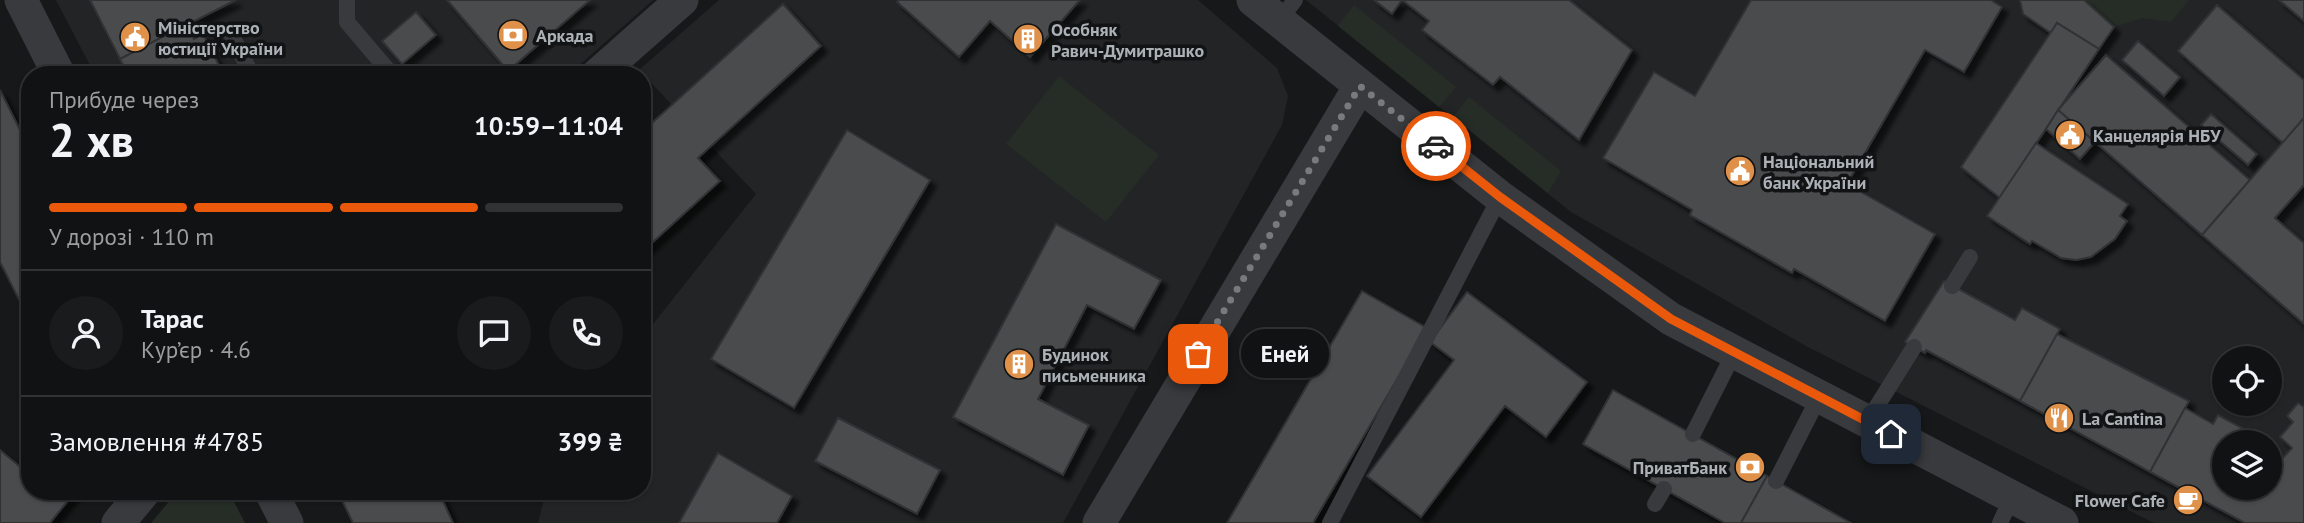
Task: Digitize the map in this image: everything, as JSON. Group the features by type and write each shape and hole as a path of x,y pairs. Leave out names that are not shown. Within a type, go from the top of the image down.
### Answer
{"street":[{"path":"21,0 54,66"},
{"path":"607,66 682,0"},
{"path":"1253,0 1287,10 1360,86 1500,197 1671,319 1867,422 2006,510 2062,523"},
{"path":"1099,523 1360,86"},
{"path":"118,523 137,500"},
{"path":"275,500 286,523"}],"lane":[{"path":"347,0 345,13 352,30 384,66"},
{"path":"229,30 247,66"},
{"path":"1330,523 1500,197"},
{"path":"1952,286 1970,257"},
{"path":"1867,422 1914,346"},
{"path":"1693,434 1734,353"},
{"path":"1776,481 1819,397"},
{"path":"1655,504 1664,489"}],"shaded area":[{"path":"56,0 653,0 578,66 90,66"},
{"path":"719,0 1198,0 1277,68 1288,96 1282,125 1063,523 538,523 544,500 651,500 651,327 756,194 651,83 651,66 644,66"},
{"path":"1306,0 2304,0 2304,523 2154,523 1806,346 1571,212"},
{"path":"2084,0 2189,0 2171,22 2142,18 2114,27"},
{"path":"1354,5 1456,87 1439,107 1338,26"},
{"path":"1059,76 1159,155 1106,222 1006,144"},
{"path":"1469,97 1561,171 1548,193 1453,117"},
{"path":"170,500 233,500 245,523 151,523"}],"building":[{"name":"Міністерство юстиції України","path":"90,0 236,0 120,59"},
{"name":"Аркада","path":"447,0 590,0 514,66 504,66"},
{"name":"Особняк Равич-Думитрашко","path":"1080,0 1030,57 990,21 959,57 897,2"},
{"path":"1374,0 1402,0 1392,14"},
{"path":"1402,0 1569,0 1632,50 1579,140 1500,77 1493,85 1422,30 1429,21"},
{"name":"Національний банк України","path":"1751,0 1991,0 2002,7 1964,72 1925,50 1847,184 1935,234 1885,321 1794,269 1792,273 1690,215 1692,210 1603,158 1654,72 1695,96"},
{"path":"2020,0 2084,0 2114,27 2099,49 2057,23 2051,33 2023,14"},
{"path":"2279,0 2304,0 2304,21"},
{"path":"783,4 821,46 698,158 720,181 651,244 651,124"},
{"path":"2217,5 2304,80 2304,118 2283,143 2178,51"},
{"path":"416,12 436,35 402,64 382,41"},
{"path":"2057,23 2099,49 2000,198 1961,167"},
{"path":"187,24 194,39 203,34 219,66 124,66 120,59"},
{"path":"2138,41 2180,77 2164,96 2122,60"},
{"path":"2106,55 2250,180 2202,235 2058,110"},
{"path":"0,90 21,132 21,303 0,262"},
{"path":"2058,110 2095,142 2080,159 2046,129"},
{"path":"2211,114 2257,154 2248,165 2201,125"},
{"path":"2304,118 2304,185 2275,218 2304,243 2304,324 2202,235"},
{"path":"847,130 930,180 794,408 711,359"},
{"path":"2036,143 2128,204 2120,216 2127,221 2115,239 2091,257 2076,260 2061,258 2032,241 2030,244 1987,216"},
{"name":"Будинок письменника","path":"1056,224 1161,280 1134,329 1087,305 1038,399 1089,425 1063,475 953,417"},
{"path":"1944,281 2015,320 2022,308 2060,329 2020,401 1926,350 1925,353 1905,342"},
{"path":"1362,291 1427,328 1313,523 1227,523"},
{"path":"1467,292 1587,382 1546,437 1505,406 1421,517 1367,476 1454,360 1430,342"},
{"path":"2057,334 2189,401 2150,472 2020,401"},
{"path":"1613,390 1767,476 1741,523 1725,523 1583,444"},
{"path":"2298,403 2304,407 2304,523 2245,523 2150,472 2185,408 2213,424 2220,416 2246,430 2212,430 2212,500 2282,500 2282,459 2292,448 2282,439 2282,435 2293,422 2287,416"},
{"path":"838,418 940,470 917,514 815,461"},
{"path":"0,450 21,468 21,500 69,500 50,523 0,523"},
{"path":"718,453 792,496 777,523 679,523"},
{"path":"1767,476 1851,523 1741,523"},
{"path":"342,500 443,500 453,523 353,523"}],"way so far":[{"path":"1198,354 1360,86 1436,146"}],"place":[{"name":"Аркада","path":"513,35"},
{"name":"Міністерство юстиції України","path":"135,37"},
{"name":"Особняк Равич-Думитрашко","path":"1028,39"},
{"name":"Канцелярія НБУ","path":"2070,135"},
{"name":"Національний банк України","path":"1740,171"},
{"name":"Еней","path":"1198,354"},
{"name":"Будинок письменника","path":"1019,364"},
{"name":"La Cantina","path":"2059,418"},
{"name":"ПриватБанк","path":"1750,467"},
{"name":"Flower Cafe","path":"2188,500"}],"route":[{"path":"1436,146 1500,197 1671,319 1891,434"}]}
